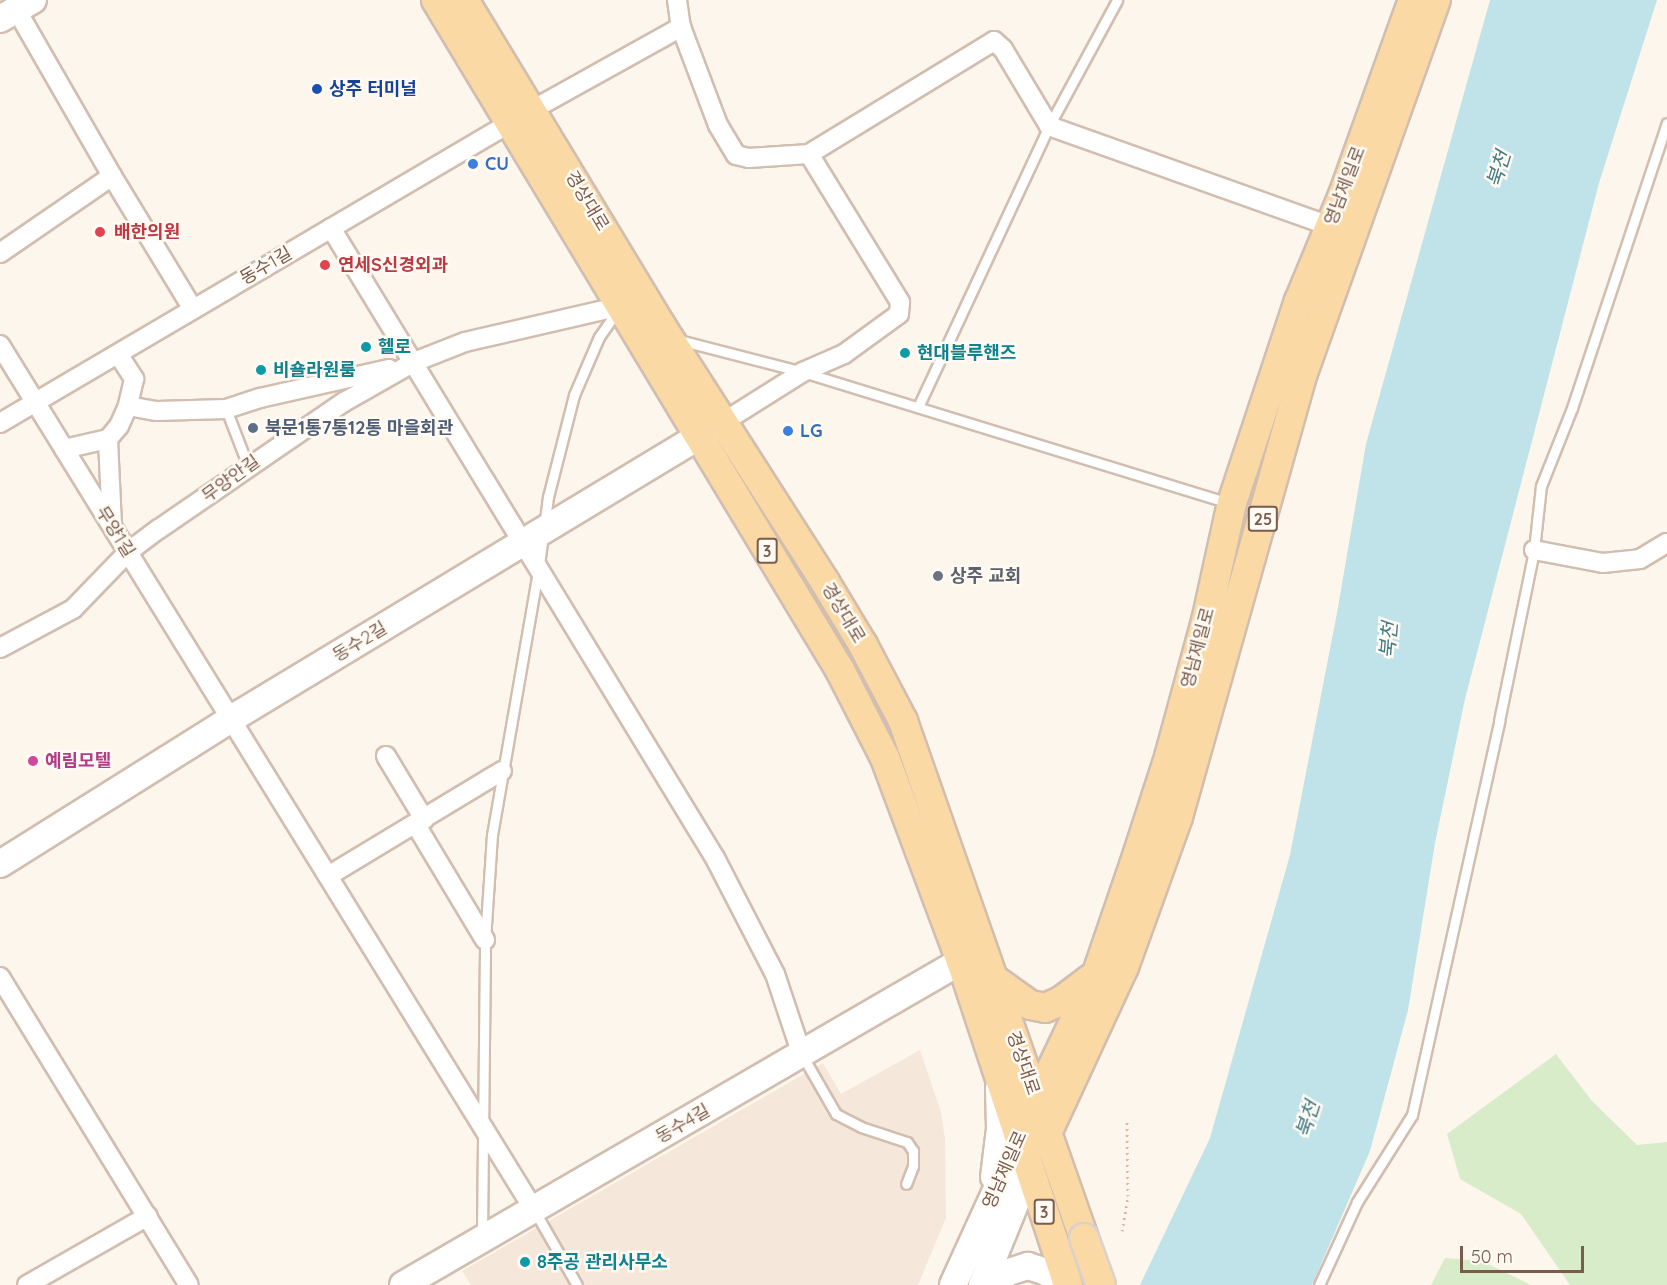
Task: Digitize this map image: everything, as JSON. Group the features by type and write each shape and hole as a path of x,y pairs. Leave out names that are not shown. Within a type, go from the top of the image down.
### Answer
{"main road":[{"name":"경상대로","path":"436,0 522,116 669,338 825,582 863,645 903,721 1101,1285"},
{"name":"경상대로","path":"464,0 621,306 840,670 885,758 961,962 1068,1285"},
{"name":"영남제일로","path":"1019,1140 1097,973 1169,757 1206,621 1232,503 1299,301 1330,226 1413,0"},
{"name":"영남제일로","path":"1029,1170 1124,968 1178,817 1303,373 1436,0"},
{"path":"995,980 1030,1005 1045,1008 1061,1001 1097,973"}],"street":[{"path":"677,0 681,27 718,125 736,155 749,158 809,154 994,41 1003,49 1049,126 1330,226"},
{"path":"16,9 112,176 194,309"},
{"name":"동수1길","path":"0,423 522,116 681,27"},
{"path":"722,423 803,372 844,354 899,314 900,302 809,154"},
{"path":"0,253 112,176"},
{"path":"331,228 414,362 534,537 539,565 715,858 775,974 802,1055"},
{"name":"무양안길","path":"0,648 73,609 128,552 248,466 344,402 414,362 465,342 621,306"},
{"name":"무양1길","path":"0,345 534,1210"},
{"path":"64,449 108,439 119,426 128,406 134,379 118,354"},
{"path":"128,406 157,411 226,409 260,398 414,362"},
{"name":"동수2길","path":"0,864 231,719 722,423"},
{"path":"108,439 112,526"},
{"path":"1534,550 1603,563 1640,559 1667,543"},
{"path":"386,756 484,940"},
{"path":"328,876 502,771"},
{"name":"동수4길","path":"403,1285 961,962"},
{"path":"0,977 189,1285"},
{"path":"990,1203 1000,1129 999,1079"},
{"name":"영남제일로","path":"953,1285 1019,1140"},
{"name":"영남제일로","path":"982,1285 1029,1170"},
{"path":"27,1285 148,1216"},
{"path":"997,1285 1006,1273 1028,1266 1049,1273 1058,1285"}],"lane":[{"path":"918,407 1049,126 1117,0"},
{"path":"1319,1285 1357,1202 1413,1115 1534,550 1542,486 1595,340 1667,123"},
{"path":"534,537 548,497 574,395 599,337 621,306"},
{"path":"669,338 803,372 1232,503"},
{"path":"226,409 248,466"},
{"path":"482,1240 485,1130 484,940 492,835 539,565"},
{"path":"802,1055 836,1114 861,1127 907,1142 913,1151 912,1166 906,1184"},
{"path":"534,1210 577,1285"}],"path":[{"path":"1122,1231 1128,1196 1127,1119"}],"shaded area":[{"path":"920,1050 941,1112 945,1139 946,1218 918,1285 471,1285 462,1271 823,1063 841,1094"}],"green space":[{"path":"1556,1054 1592,1101 1637,1145 1667,1142 1667,1285 1570,1285 1521,1214 1460,1179 1447,1134"},
{"path":"1445,1258 1482,1261 1531,1285 1431,1285"}],"water":[{"name":"북천","path":"1490,0 1657,0 1599,183 1465,699 1435,843 1408,1010 1370,1151 1312,1285 1140,1285 1210,1138 1290,855 1337,613 1366,444"}],"place":[{"name":"상주 터미널","path":"317,89"},
{"name":"CU","path":"473,164"},
{"name":"배한의원","path":"100,232"},
{"name":"연세S신경외과","path":"325,265"},
{"name":"헬로","path":"366,347"},
{"name":"현대블루핸즈","path":"905,353"},
{"name":"비숄라원룸","path":"261,370"},
{"name":"북문1통7통12통 마을회관","path":"253,428"},
{"name":"LG","path":"788,431"},
{"name":"상주 교회","path":"938,576"},
{"name":"예림모텔","path":"33,761"},
{"name":"8주공 관리사무소","path":"525,1262"}]}
